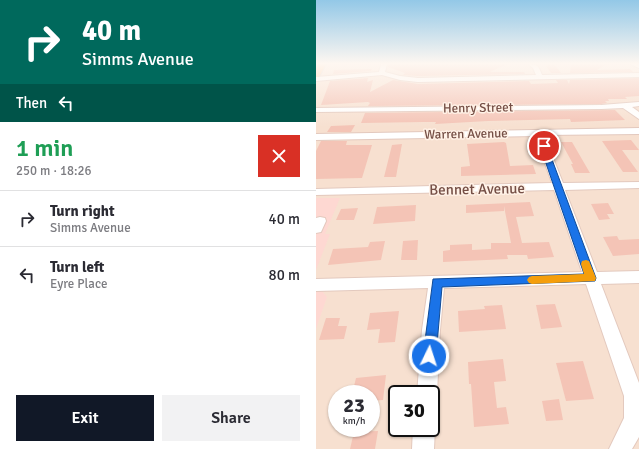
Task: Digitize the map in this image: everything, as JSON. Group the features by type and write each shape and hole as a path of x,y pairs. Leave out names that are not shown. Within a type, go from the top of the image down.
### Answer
{"street":[{"name":"Henry Street","path":"316,110 601,107 639,104"},
{"path":"625,105 639,116"},
{"name":"Warren Avenue","path":"316,137 639,131"},
{"path":"539,133 634,396 635,418 631,430 620,449"},
{"name":"Bennet Avenue","path":"316,192 639,185"},
{"path":"316,285 639,277"},
{"path":"428,385 431,330 437,282"},
{"path":"423,449 424,437"}],"shaded area":[{"path":"316,85 639,85 639,449 316,449"},
{"path":"316,198 340,198 325,234 330,234 316,270"},
{"path":"316,284 327,297 316,329"}],"building":[{"path":"329,85 372,85 370,92 384,85 639,85 639,96 625,97 627,99 608,99 609,101 605,101 607,103 601,104 368,106 370,103 368,102 321,105"},
{"path":"615,110 625,120 571,122 570,119 435,124 436,122 361,123 365,113"},
{"path":"355,125 351,132 327,132 331,126"},
{"path":"631,140 639,150 622,150 638,172 623,172 602,141"},
{"path":"321,141 347,141 346,145 372,145 362,178 316,179 316,151"},
{"path":"561,142 572,142 590,173 575,173 571,164 573,164"},
{"path":"506,143 510,166 533,165 536,174 461,176 461,167 470,166 467,144"},
{"path":"402,144 396,177 384,177 392,145"},
{"path":"530,202 534,216 516,217 522,243 549,242 554,257 528,259 527,255 507,255 508,259 443,262 443,251 450,250 450,245 472,244 472,250 491,249 491,243 511,243 504,206 504,211 466,213 466,205"},
{"path":"608,203 614,214 607,214 610,219 599,220 591,204"},
{"path":"416,205 415,221 373,224 377,207"},
{"path":"358,208 354,220 336,220 341,209"},
{"path":"617,236 619,240 639,239 639,254 613,256 603,237"},
{"path":"418,240 417,260 401,260 403,241"},
{"path":"385,241 381,260 328,265 333,249 368,247 370,242"},
{"path":"555,304 562,327 541,329 536,305"},
{"path":"502,305 506,329 459,332 458,311 485,309 484,306"},
{"path":"399,311 395,342 378,343 380,329 367,330 370,313"},
{"path":"326,318 340,318 338,326 347,326 344,339 319,340"},
{"path":"503,359 506,381 494,382 497,408 506,407 509,424 474,427 468,362"},
{"path":"583,361 594,399 566,401 556,363"},
{"path":"386,375 383,400 380,400 380,385 354,385 356,378"},
{"path":"559,399 563,420 546,421 542,401"},
{"path":"353,437 377,437 375,449 350,449"}],"slow traffic":[{"path":"532,280 591,278 586,264"}],"route":[{"path":"429,356 437,282 591,278 544,146"}]}
